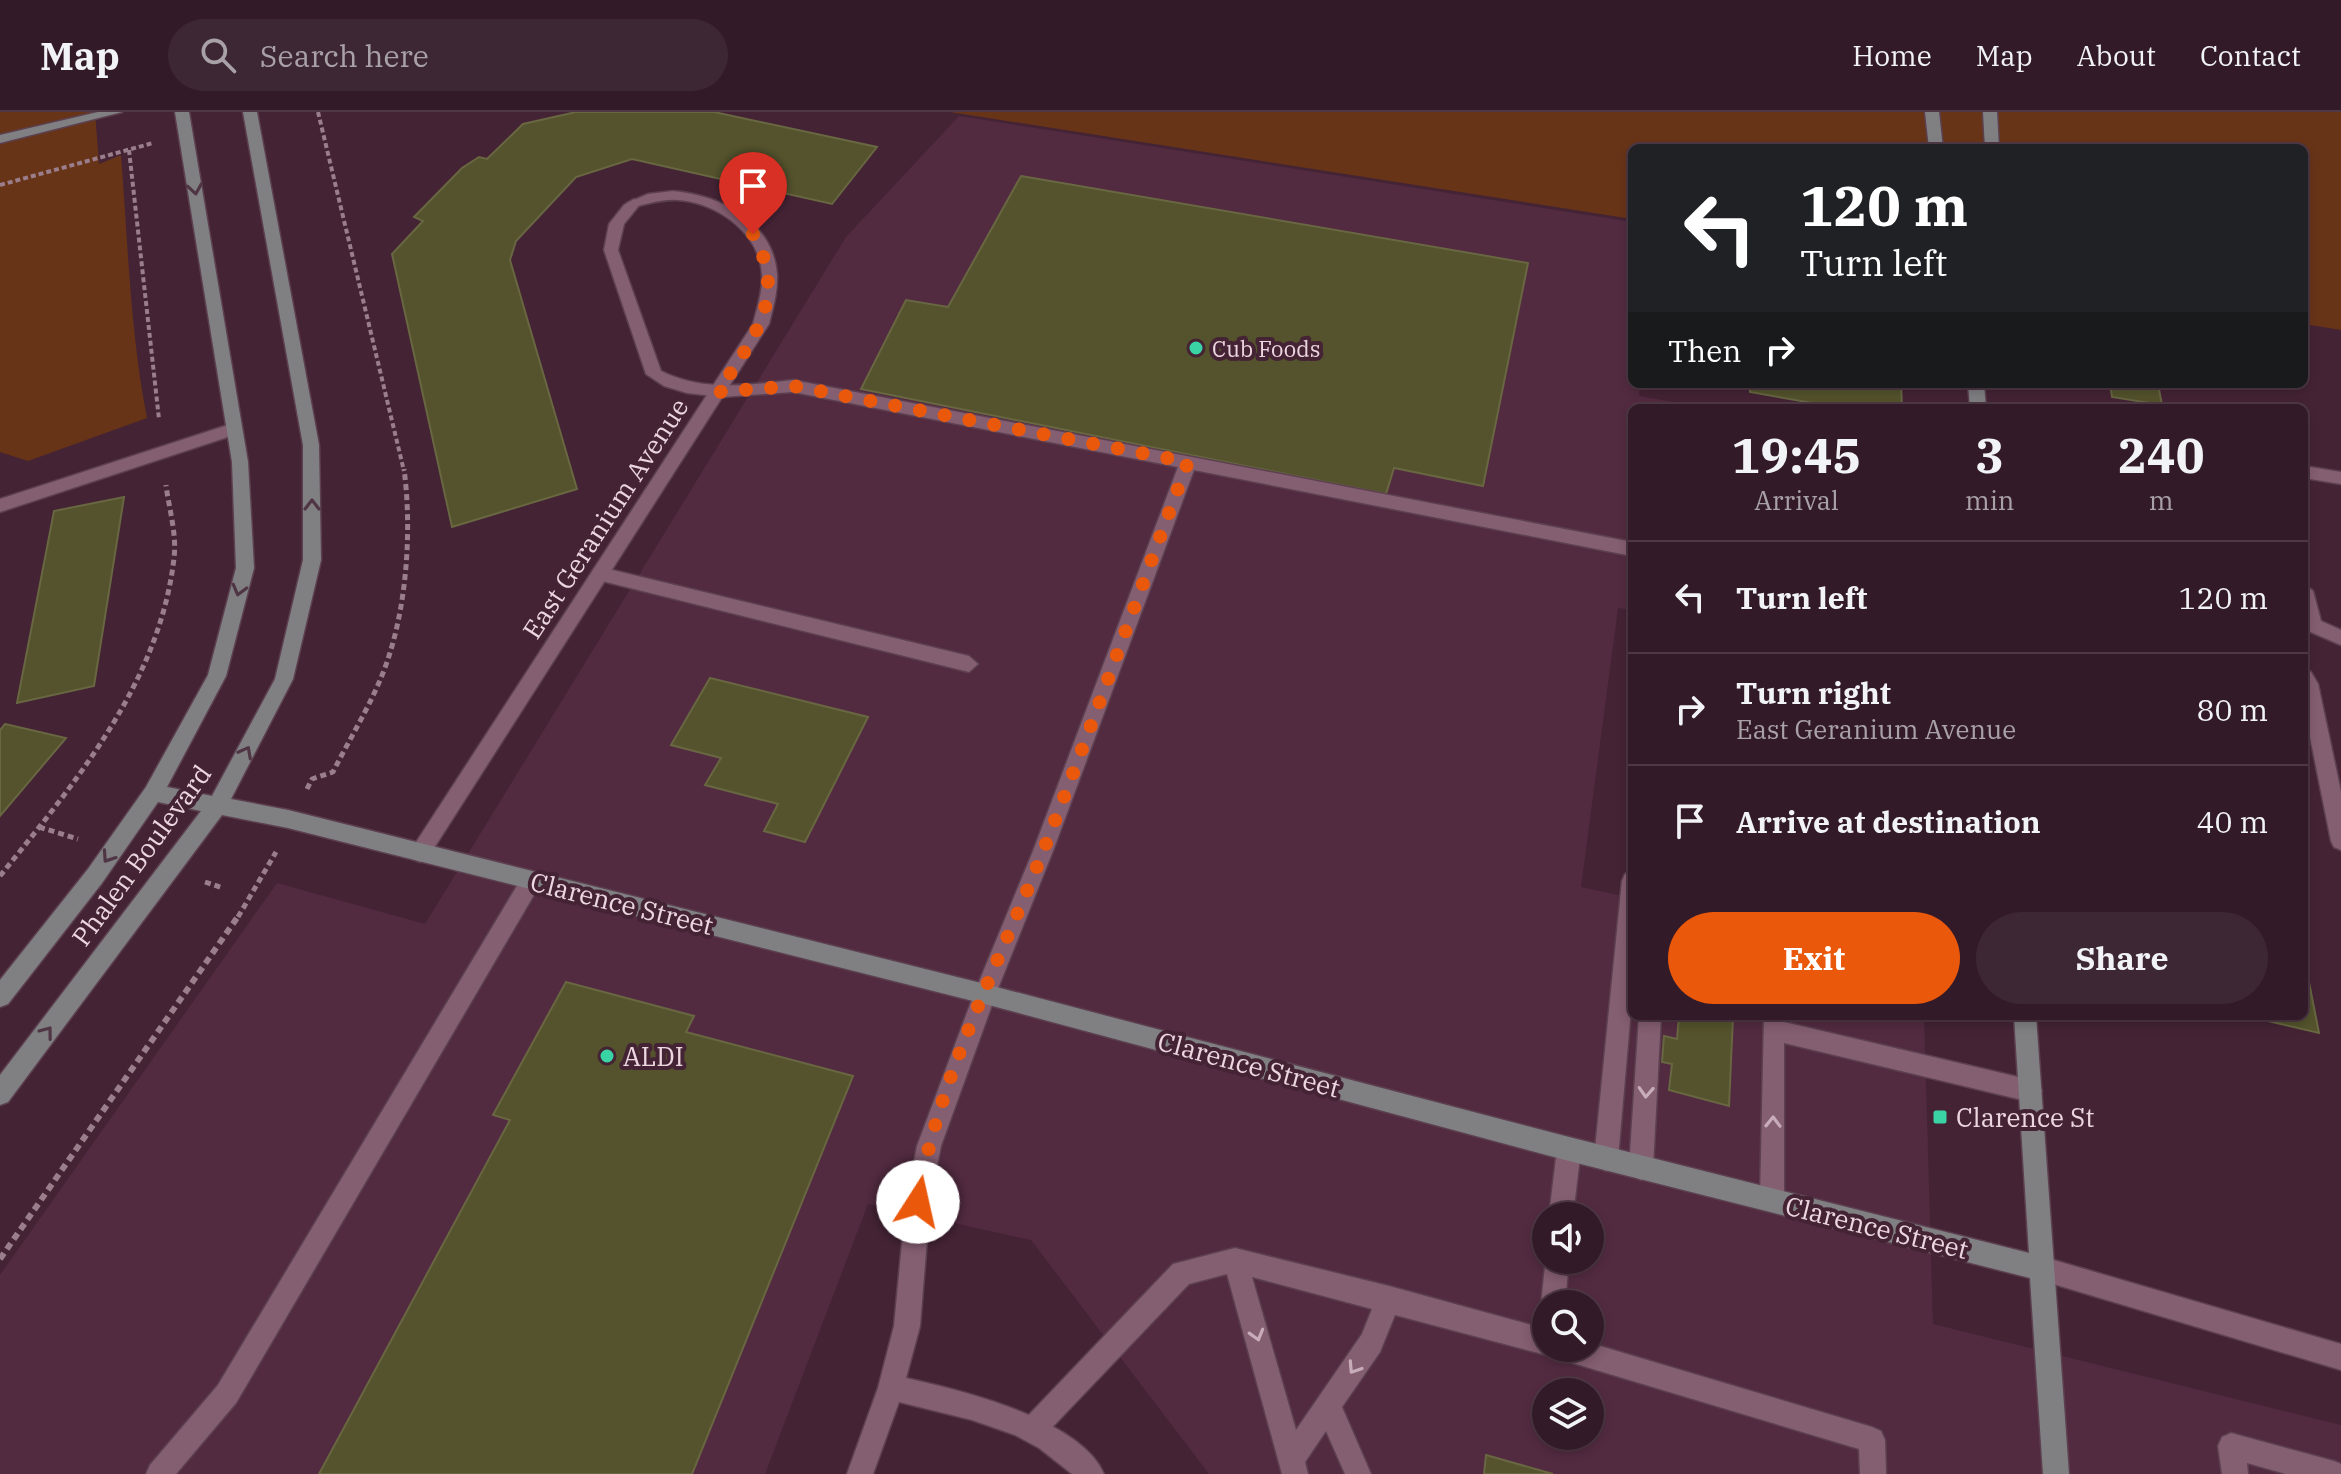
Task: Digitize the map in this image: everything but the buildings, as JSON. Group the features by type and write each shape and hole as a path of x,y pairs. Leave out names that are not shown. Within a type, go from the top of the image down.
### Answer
{"main road":[{"path":"4,138 51,112"},
{"path":"4,138 115,112"},
{"name":"Phalen Boulevard","path":"0,997 95,876 153,793 217,676 245,568 240,462 182,112"},
{"name":"Phalen Boulevard","path":"0,1094 219,803 284,679 312,560 311,445 250,112"},
{"path":"1932,112 1936,144"},
{"path":"1990,112 1992,144"},
{"name":"Clarence Street","path":"153,793 219,803 985,994 1606,1159 2040,1268"},
{"path":"2025,1020 2056,1474"}],"street":[{"name":"East Geranium Avenue","path":"420,853 718,392 761,324 770,290 767,259 753,234 731,212 705,198 679,193 652,195 634,203 617,221 611,234 611,250 654,374 667,382 718,392"},
{"path":"718,392 793,386 1628,548"},
{"path":"0,506 234,429"},
{"path":"860,1474 891,1388 907,1326 918,1202 927,1157 985,994 1043,851 1188,462"},
{"path":"2308,473 2341,478"},
{"path":"600,574 969,664"},
{"path":"2308,631 2341,638"},
{"path":"2308,683 2341,841"},
{"path":"159,1474 227,1394 531,881"},
{"path":"1606,1159 1628,924"},
{"path":"1641,1168 1650,1020"},
{"path":"1772,1200 1774,1023 2031,1091"},
{"path":"1563,1202 1569,1149"},
{"path":"1032,1430 1182,1273 1235,1260 1389,1298 1532,1338"},
{"path":"1235,1260 1294,1466"},
{"name":"Clarence Street","path":"2040,1268 2341,1357"},
{"path":"1294,1466 1371,1343 1389,1298"},
{"path":"1604,1359 1872,1440 1873,1474"},
{"path":"891,1388 993,1413 1061,1447 1091,1474"},
{"path":"1329,1407 1358,1474"},
{"path":"2235,1474 2231,1446 2334,1474"}],"path":[{"path":"312,779 333,772 387,662 403,584 410,516 401,447 318,112"},
{"path":"0,185 129,150 174,556 154,644 108,731 0,876"},
{"path":"39,827 69,836"},
{"path":"0,1259 261,879"}],"shaded area":[{"path":"0,112 95,112 99,164 121,155 133,320 147,418 28,461 0,452"},
{"path":"950,112 2341,112 2341,330 2308,325 2308,144 1628,144 1628,218"},
{"path":"959,116 1628,221 1628,388 1640,388 1639,396 1684,404 1628,404 1628,609 1618,608 1581,887 1628,897 1628,1020 1924,1020 1933,1324 2341,1425 2341,1474 1209,1474 1031,1240 868,1204 765,1474 0,1474 0,1275 277,883 425,924 846,237"}],"place":[{"name":"Cub Foods","path":"1196,348"},
{"name":"ALDI","path":"607,1056"},
{"name":"Clarence St","path":"1940,1117"}],"route":[{"path":"753,234 767,259 770,290 761,324 718,392 793,386 1188,462 1043,851 945,1097 929,1146 918,1202"}]}
